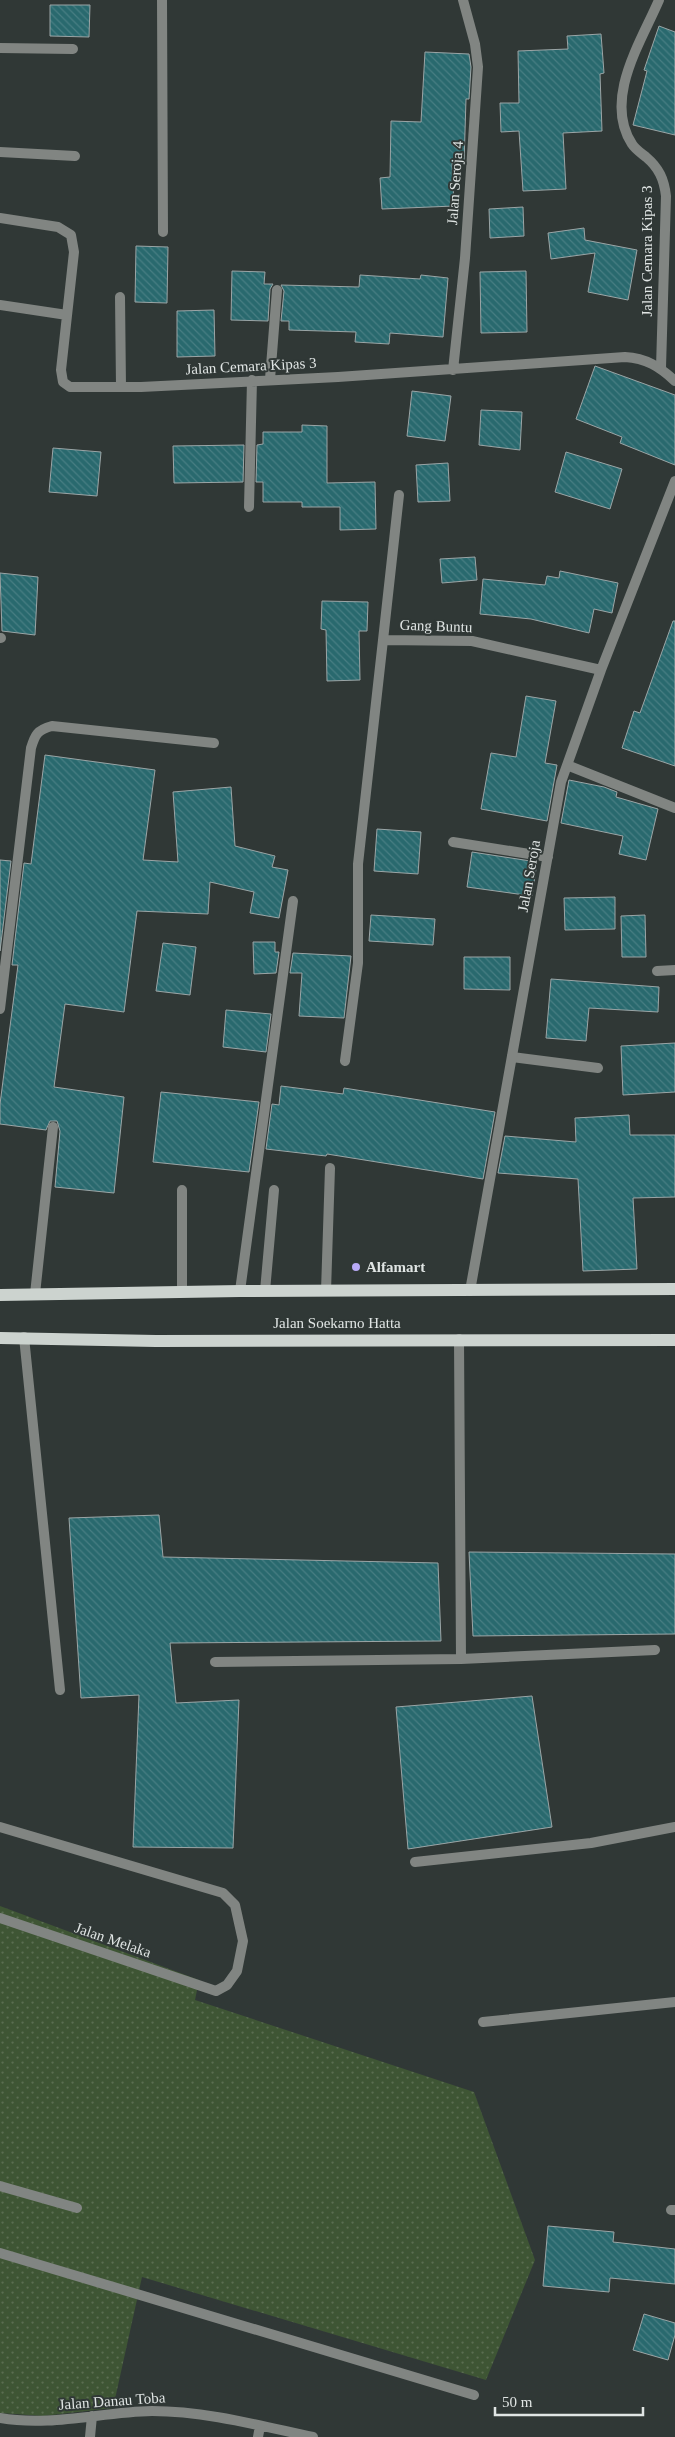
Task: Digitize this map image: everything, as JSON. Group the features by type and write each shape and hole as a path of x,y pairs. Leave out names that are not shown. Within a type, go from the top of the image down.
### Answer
{"main road":[{"path":"0,1295 240,1291 470,1292 675,1289"},
{"name":"Jalan Soekarno Hatta","path":"0,1338 156,1341 675,1340"}],"street":[{"path":"162,0 163,232"},
{"name":"Jalan Seroja 4","path":"453,370 465,258 478,67 475,44 463,0"},
{"name":"Jalan Cemara Kipas 3","path":"659,0 624,84 622,103 627,134 633,146 660,172 664,182 666,196 661,368"},
{"path":"0,48 73,50"},
{"path":"0,152 75,156"},
{"name":"Jalan Cemara Kipas 3","path":"0,218 58,227 71,235 74,252 62,361 64,382 75,388 453,370 626,357 638,358 661,368 675,381"},
{"path":"270,379 277,290"},
{"path":"120,297 121,387"},
{"path":"0,305 67,315"},
{"path":"250,507 252,380"},
{"name":"Jalan Seroja","path":"470,1292 556,805 567,764 601,670 672,495 675,481"},
{"name":"Gang Buntu","path":"399,495 383,640 472,641 601,670"},
{"path":"345,1061 358,963 358,864 383,640"},
{"path":"0,1009 31,748 35,734 42,728 52,726 214,743"},
{"path":"567,764 675,808"},
{"path":"454,842 548,857"},
{"path":"240,1291 294,900"},
{"path":"657,971 675,970"},
{"path":"512,1057 598,1068"},
{"path":"35,1294 53,1127"},
{"path":"326,1291 330,1168"},
{"path":"182,1190 182,1292"},
{"path":"265,1291 274,1190"},
{"path":"24,1337 60,1690"},
{"path":"459,1339 460,1659"},
{"path":"215,1662 460,1659 655,1650"},
{"name":"Jalan Melaka","path":"0,1827 223,1893 235,1905 243,1941 237,1971 227,1985 216,1991 0,1918"},
{"path":"415,1862 590,1843 675,1827"},
{"path":"483,2022 675,2002"},
{"path":"0,2186 78,2208"},
{"path":"0,2253 474,2395"},
{"name":"Jalan Danau Toba","path":"0,2418 24,2422 92,2416 177,2412 313,2437"},
{"path":"90,2437 92,2416"},
{"path":"258,2437 260,2426"}],"green space":[{"path":"0,1906 199,1980 195,2000 474,2092 535,2260 486,2380 142,2277 113,2408 43,2416 0,2413"}],"building":[{"path":"50,5 90,5 89,37 50,36"},
{"path":"659,26 675,32 675,135 633,125 647,71 644,70"},
{"path":"601,34 604,73 600,74 602,131 563,133 566,189 523,191 519,131 501,132 500,103 519,103 518,51 568,49 567,36"},
{"path":"425,52 469,54 471,67 469,99 466,99 464,164 452,163 454,206 382,209 380,178 390,177 391,121 421,122"},
{"path":"523,207 524,236 490,238 489,209"},
{"path":"584,228 585,240 637,250 628,300 588,292 595,253 551,259 548,233"},
{"path":"136,246 168,247 167,303 135,302"},
{"path":"232,271 265,272 264,284 273,284 270,289 268,321 231,320"},
{"path":"526,271 527,332 481,333 480,272"},
{"path":"360,275 420,279 421,275 448,278 443,337 390,333 389,344 355,342 356,332 289,330 289,321 281,321 284,291 281,285 359,287"},
{"path":"214,310 215,356 177,357 177,311"},
{"path":"595,366 675,395 675,465 620,443 622,437 576,419"},
{"path":"412,391 451,396 445,441 407,436"},
{"path":"481,410 522,412 520,450 479,445"},
{"path":"302,425 327,426 327,483 375,482 376,529 340,530 340,507 302,507 302,502 263,502 263,482 256,482 257,445 263,444 263,432 302,432"},
{"path":"244,445 243,482 174,483 173,446"},
{"path":"53,448 101,452 97,496 49,492"},
{"path":"566,452 622,469 610,509 555,492"},
{"path":"448,463 450,501 418,502 416,465"},
{"path":"475,557 477,580 442,583 440,559"},
{"path":"560,571 618,583 612,613 594,609 589,633 531,619 480,614 483,579 545,585 547,576 559,578"},
{"path":"0,573 38,577 35,635 2,631"},
{"path":"322,601 368,602 367,631 359,631 360,680 327,681 326,630 321,629"},
{"path":"673,621 675,621 675,766 622,748 634,711 640,713"},
{"path":"526,696 556,701 545,763 557,765 547,821 481,809 491,753 516,757"},
{"path":"45,755 155,770 143,860 178,862 173,792 231,787 235,846 275,856 272,867 288,870 279,918 250,913 254,892 210,882 208,914 137,911 124,1012 65,1004 54,1087 124,1097 114,1193 55,1187 60,1131 57,1121 50,1121 46,1130 0,1124 0,1104 18,965 12,965 24,863 31,864"},
{"path":"569,780 604,787 617,792 616,797 658,809 646,860 619,854 623,836 561,823"},
{"path":"377,829 421,832 418,874 374,871"},
{"path":"472,852 537,862 532,896 467,887"},
{"path":"0,860 11,861 0,951"},
{"path":"615,897 615,929 565,930 564,898"},
{"path":"371,915 435,919 433,945 369,941"},
{"path":"645,915 646,957 622,957 621,916"},
{"path":"253,942 275,942 275,952 279,952 276,973 254,974"},
{"path":"163,943 196,947 190,995 156,991"},
{"path":"293,953 351,956 344,1018 299,1016 302,973 290,973"},
{"path":"464,957 510,957 510,990 464,989"},
{"path":"551,979 659,987 658,1012 589,1008 586,1041 546,1038"},
{"path":"226,1010 271,1014 266,1052 223,1047"},
{"path":"675,1043 675,1092 623,1095 621,1046"},
{"path":"281,1086 343,1094 344,1088 495,1112 483,1179 327,1154 326,1156 266,1149 272,1104 279,1105"},
{"path":"161,1092 259,1102 249,1172 153,1162"},
{"path":"629,1115 630,1135 675,1135 675,1197 633,1198 637,1269 583,1271 578,1179 498,1173 505,1136 576,1142 575,1118"},
{"path":"159,1515 163,1557 438,1563 441,1641 170,1643 176,1703 239,1700 233,1848 133,1847 139,1695 81,1698 69,1518"},
{"path":"469,1552 675,1554 675,1634 473,1636"},
{"path":"532,1696 552,1827 408,1849 396,1707"},
{"path":"548,2226 614,2232 613,2242 675,2249 675,2284 610,2278 609,2292 543,2286"},
{"path":"644,2314 675,2323 675,2335 668,2360 633,2350"}],"place":[{"name":"Alfamart","path":"356,1267"}]}
